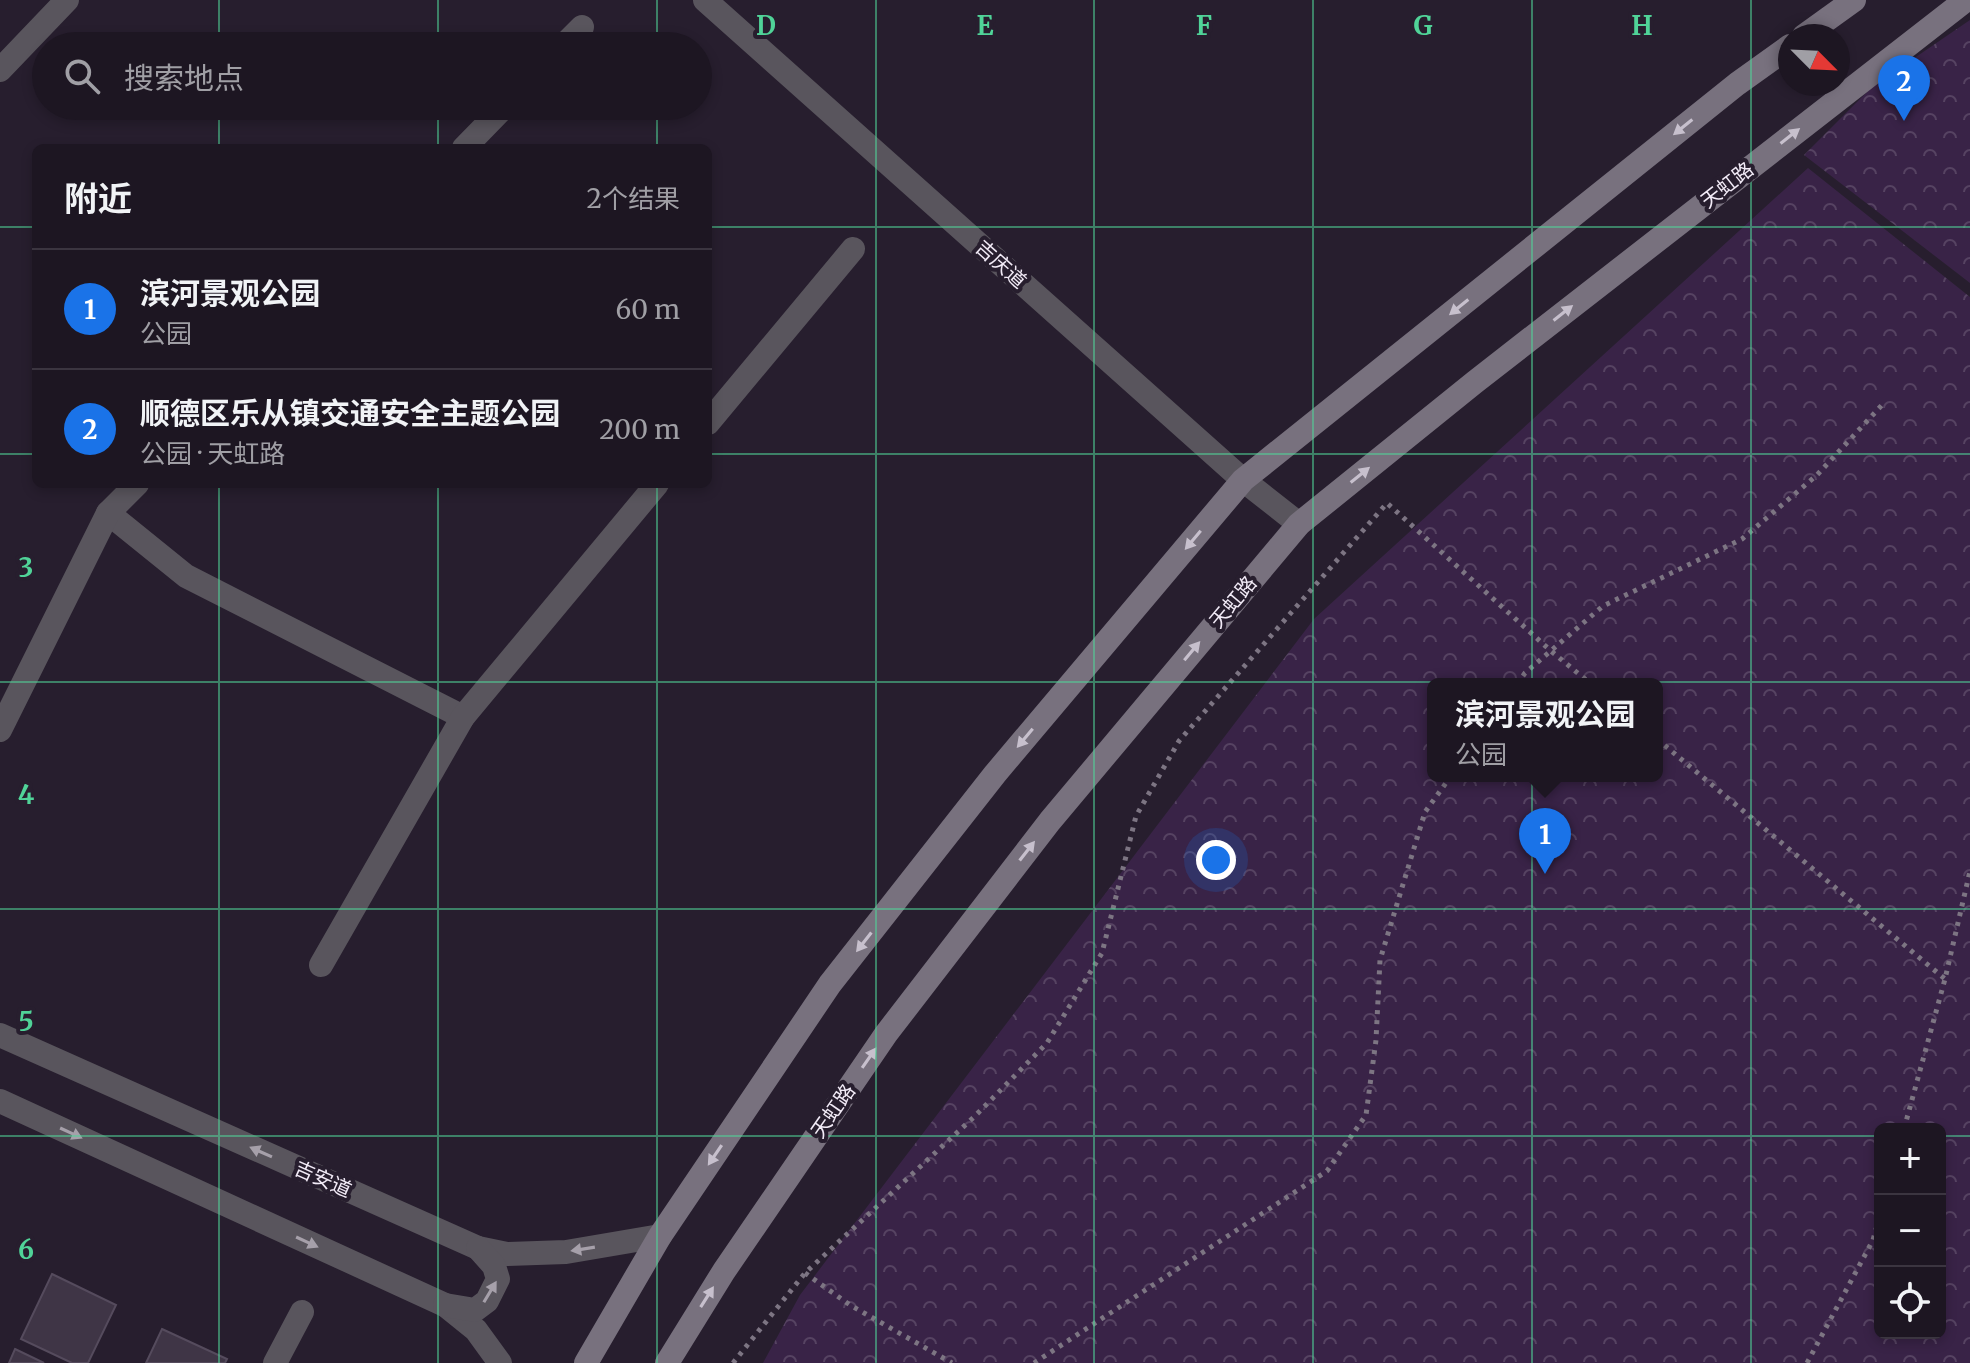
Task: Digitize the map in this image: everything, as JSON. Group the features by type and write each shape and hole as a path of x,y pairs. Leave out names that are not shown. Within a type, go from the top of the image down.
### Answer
{"main road":[{"path":"1821,24 1854,0"},
{"name":"天虹路","path":"667,1363 724,1271 886,1034 1050,821 1299,524 1475,382 1966,0"},
{"path":"586,1363 660,1236 830,984 995,774 1243,480 1737,84 1778,55"}],"street":[{"path":"36,32 67,0"},
{"name":"吉庆道","path":"705,0 1243,480 1299,524"},
{"path":"577,32 582,27"},
{"path":"0,70 32,37"},
{"path":"468,144 491,120"},
{"path":"712,418 853,249"},
{"path":"0,730 108,513 133,488"},
{"path":"321,965 463,717 654,488"},
{"path":"108,513 186,576 463,717"},
{"name":"吉安道","path":"0,1035 478,1248 507,1254 566,1252 660,1236"},
{"path":"0,1101 445,1305 476,1330 500,1363"},
{"path":"445,1305 475,1310 487,1301 498,1279 494,1266 478,1248"},
{"path":"275,1363 302,1312"}],"path":[{"path":"1521,678 1603,606 1742,539 1817,475 1882,405"},
{"path":"733,1363 805,1273 975,1116 1047,1043 1102,953 1136,816 1179,741 1387,503 1584,678"},
{"path":"1663,744 1945,979"},
{"path":"1034,1363 1327,1171 1366,1115 1376,1040 1380,960 1425,812 1447,782"},
{"path":"1906,1123 1945,979 1970,871"},
{"path":"1807,1363 1874,1236"},
{"path":"805,1273 850,1305 952,1363"}],"green space":[{"path":"1970,20 1970,283 1804,155 1872,87"},
{"path":"1808,168 1970,297 1970,1363 763,1363 800,1295 1314,619"}],"building":[{"path":"52,1274 116,1305 88,1363 72,1363 21,1339"},
{"path":"162,1329 227,1359 225,1363 146,1363"},
{"path":"15,1349 44,1363 9,1363"}],"place":[{"name":"顺德区乐从镇交通安全主题公园","path":"1904,121"},
{"name":"滨河景观公园","path":"1545,874"}]}
